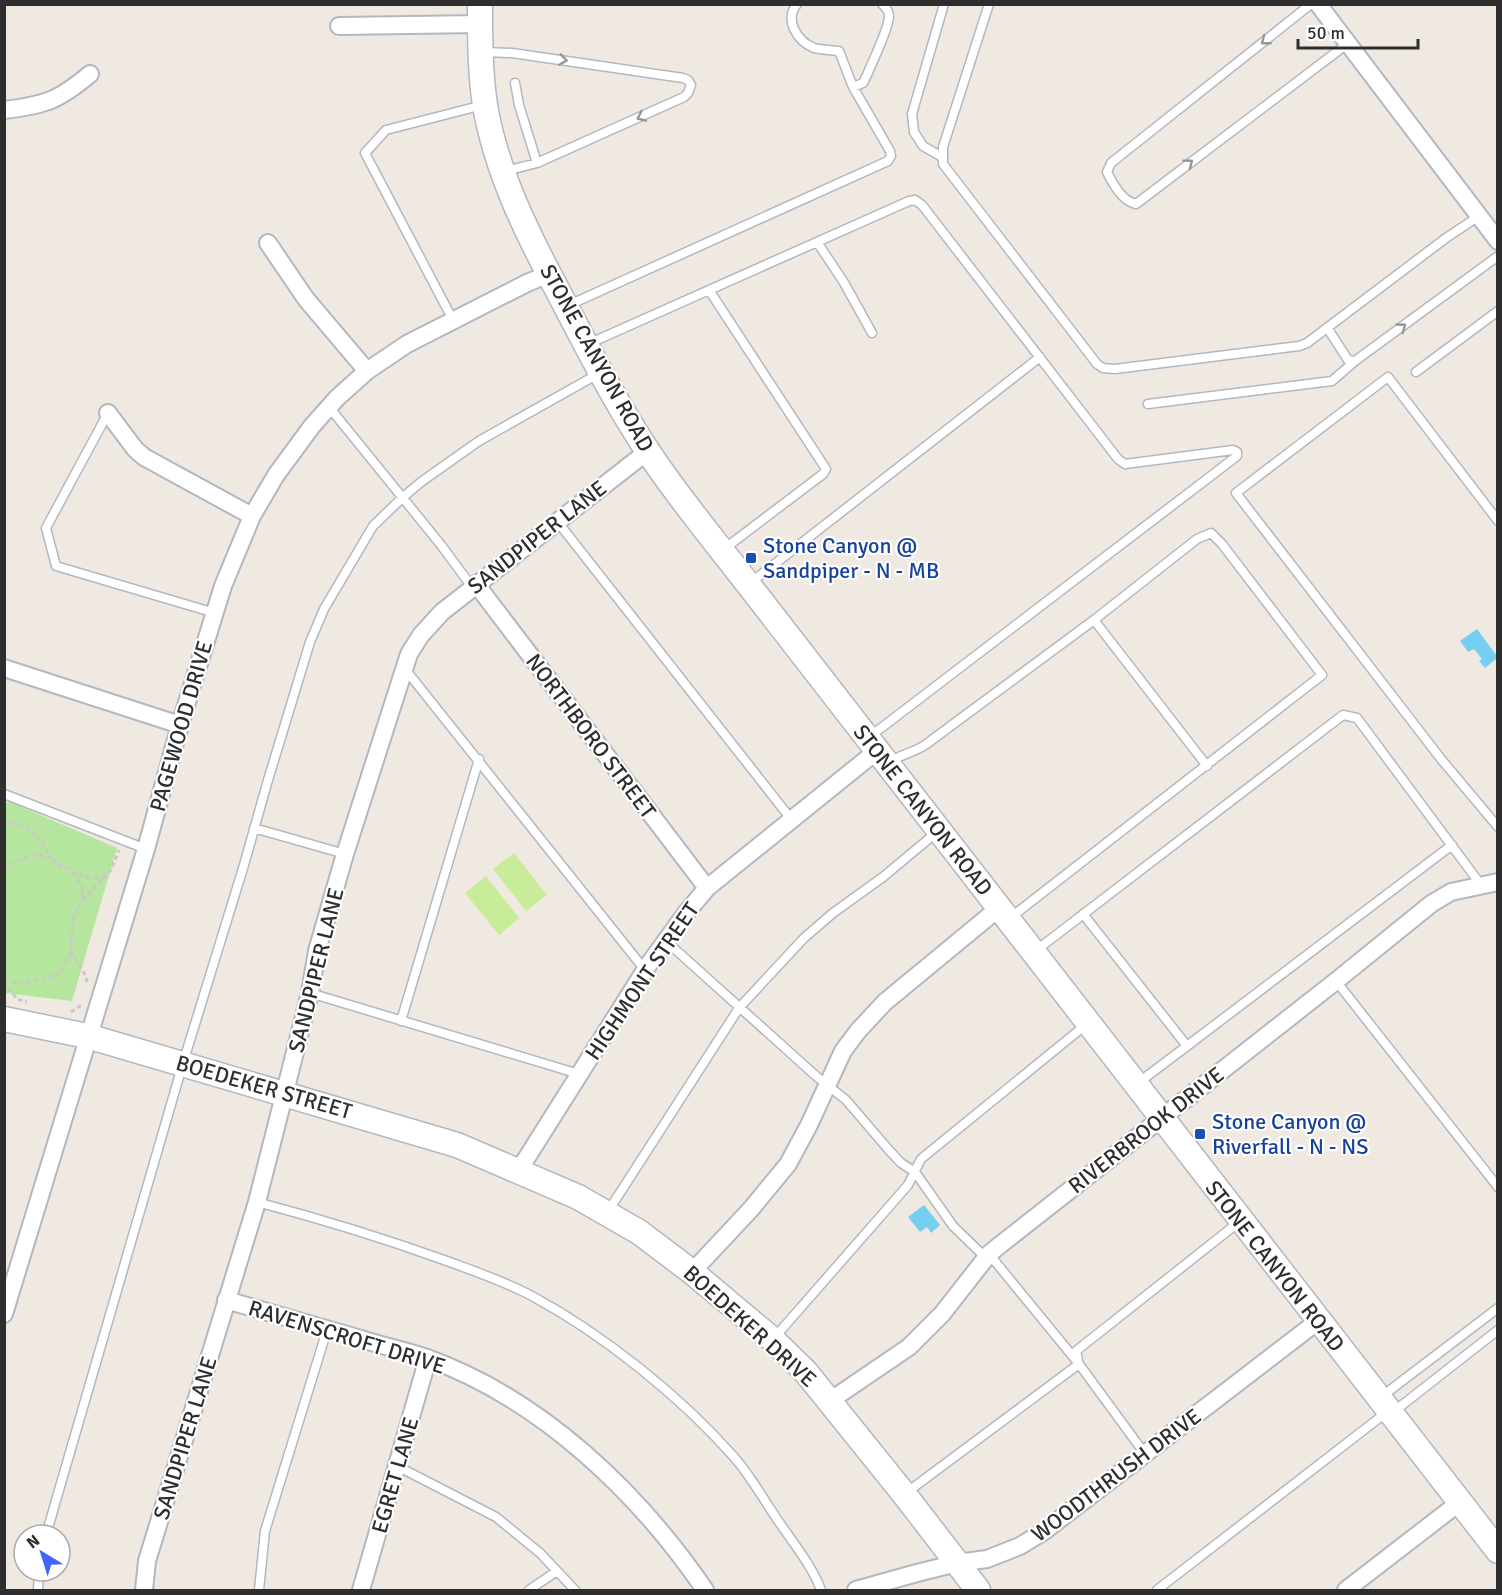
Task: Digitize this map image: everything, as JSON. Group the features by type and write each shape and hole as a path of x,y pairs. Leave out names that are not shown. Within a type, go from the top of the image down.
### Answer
{"street":[{"path":"1317,4 1497,241"},
{"path":"339,26 480,14"},
{"name":"STONE CANYON ROAD","path":"480,14 485,104 504,172 522,220 586,345 648,451 748,585 1497,1551"},
{"path":"4,110 40,105 70,91 90,74"},
{"path":"268,243 306,299 367,371"},
{"name":"PAGEWOOD DRIVE","path":"4,1314 87,1036 146,849 214,613 252,516 276,475 312,426 367,371 407,344 549,274"},
{"path":"108,413 135,449 144,457 252,516"},
{"name":"SANDPIPER LANE","path":"144,1590 147,1561 257,1202 310,993 317,951 345,854 410,654 421,635 442,612 648,451"},
{"name":"NORTHBORO STREET","path":"474,586 707,888"},
{"path":"4,668 180,725"},
{"name":"HIGHMONT STREET","path":"519,1170 645,970 707,888 878,751"},
{"name":"RIVERBROOK DRIVE","path":"831,1400 909,1347 942,1314 988,1256 1431,904 1451,892 1489,884"},
{"path":"692,1272 751,1209 788,1164 843,1051 858,1030 885,1002 1004,914"},
{"name":"BOEDEKER STREET","path":"4,1019 87,1036 286,1093 457,1145 519,1170"},
{"name":"BOEDEKER DRIVE","path":"519,1170 578,1197 639,1232 692,1272 772,1340 831,1400 957,1563"},
{"name":"RAVENSCROFT DRIVE","path":"226,1300 428,1359 498,1390 570,1441 634,1500 681,1555 705,1590"},
{"name":"WOODTHRUSH DRIVE","path":"856,1590 957,1563 987,1559 1020,1546 1145,1454 1318,1321"},
{"name":"EGRET LANE","path":"362,1590 428,1359"},
{"path":"1346,1590 1460,1502"},
{"path":"957,1563 978,1590"}],"lane":[{"path":"566,307 888,161 891,156 890,151 853,87 839,51 815,48 802,41 795,32 791,21 794,7 797,4"},
{"path":"853,87 863,82 867,75 886,28 889,12 882,4"},
{"path":"942,157 923,146 914,132 912,114 944,4"},
{"path":"989,4 946,138 943,164 1097,364 1103,368 1115,369 1299,346 1328,329 1446,238 1479,216"},
{"path":"1311,4 1111,163 1107,172 1114,186 1129,202 1136,204 1347,44"},
{"path":"482,52 512,53 683,78 691,85 684,98 537,163 504,172"},
{"path":"515,83 519,105 537,163"},
{"path":"453,320 365,153 386,130 485,104"},
{"path":"586,345 915,200 922,205 1122,463 1233,450 1237,452 1238,456 878,751"},
{"path":"817,242 843,281 872,333"},
{"path":"1148,404 1332,381 1355,361 1497,256"},
{"path":"709,290 826,469 823,474 722,551"},
{"path":"1416,372 1497,311"},
{"path":"1328,329 1348,360 1355,361"},
{"path":"748,585 1040,357"},
{"path":"49,1523 183,1063 310,642 324,609 373,526 402,498 478,441 601,372"},
{"path":"1497,520 1388,377 1236,493 1441,759 1497,827"},
{"path":"329,407 474,586"},
{"path":"108,413 46,528 56,566 214,613"},
{"path":"556,521 791,819"},
{"path":"878,751 900,755 915,752 1094,620 1197,539 1211,533 1236,563 1322,675 1207,766 1004,914"},
{"path":"1094,620 1207,766"},
{"path":"405,669 645,970"},
{"path":"1034,952 1343,715 1357,718 1452,845 1489,884"},
{"path":"401,1021 479,759"},
{"path":"4,794 146,849"},
{"path":"254,828 345,854"},
{"path":"607,1214 739,1008 804,938 939,830"},
{"path":"1136,1085 1452,845"},
{"path":"1083,914 1186,1046"},
{"path":"667,942 739,1008 846,1100 901,1163 915,1172 953,1226 988,1256 1078,1364 1145,1454"},
{"path":"1336,981 1497,1187"},
{"path":"310,993 579,1074"},
{"path":"772,1340 908,1185 921,1159 1088,1023"},
{"path":"257,1202 412,1248 497,1280 532,1296 571,1320 663,1388 735,1458 805,1561 821,1590"},
{"path":"1078,1364 1076,1351 1240,1220"},
{"path":"1157,1590 1386,1408 1497,1308"},
{"path":"259,1590 265,1531 327,1330"},
{"path":"1386,1408 1418,1392 1497,1330"},
{"path":"904,1494 1078,1364"},
{"path":"397,1466 496,1516 540,1553 575,1590"},
{"path":"530,1590 557,1571"}],"path":[{"path":"4,823 21,825 31,830 53,859"},
{"path":"4,981 18,983 43,979 57,974 66,964 71,952 73,920 82,901 111,870 124,840"},
{"path":"4,869 22,858 37,854 53,859 86,877 104,878"},
{"path":"74,871 83,889 82,901"},
{"path":"71,952 86,976 88,985"},
{"path":"4,981 17,999 28,1002"},
{"path":"66,1011 71,1012 84,1003"}],"green space":[{"path":"10,802 117,848 72,1001 5,993 4,803"},
{"path":"514,853 547,895 526,911 493,869"},
{"path":"486,876 519,918 499,935 465,893"}],"water":[{"path":"1477,629 1497,656 1485,668 1479,661 1482,659 1474,649 1468,652 1460,641"},
{"path":"924,1205 940,1225 931,1233 927,1227 920,1232 908,1217"}],"place":[{"name":"Stone Canyon @ Sandpiper - N - MB","path":"751,558"},
{"name":"Stone Canyon @ Riverfall - N - NS","path":"1200,1134"}]}
